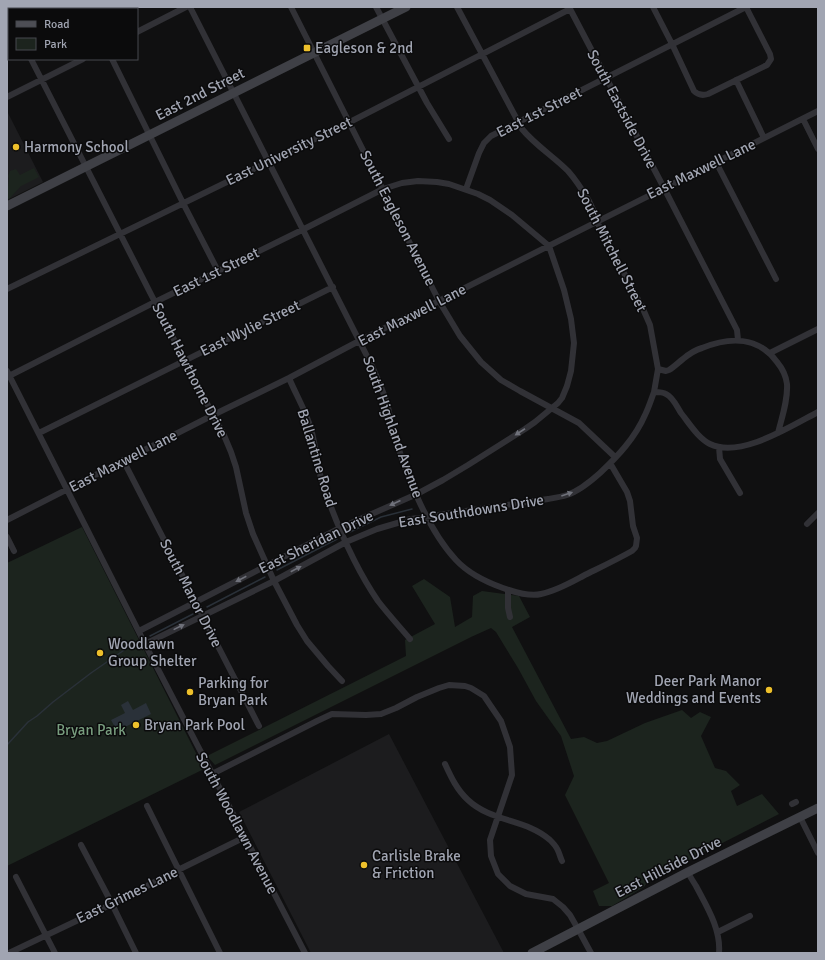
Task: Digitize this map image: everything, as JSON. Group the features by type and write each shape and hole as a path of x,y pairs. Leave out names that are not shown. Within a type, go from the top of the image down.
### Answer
{"street":[{"path":"138,31 186,7"},
{"name":"South Highland Avenue","path":"190,7 304,229 372,366 386,402 402,459 427,517 445,546 457,561 468,571 487,583 508,590 531,595 540,595 555,590 632,551 636,546 637,538 630,501 627,492 610,463"},
{"name":"South Eagleson Avenue","path":"291,7 439,301 460,336 482,362 501,380 579,423 616,457"},
{"path":"376,7 418,87 449,138"},
{"name":"East 2nd Street","path":"7,206 406,7"},
{"name":"South Mitchell Street","path":"457,7 522,128 531,139 555,159 573,177 587,197 596,216 597,222 650,325 658,369 654,392"},
{"path":"653,7 694,91 701,95 708,94 767,65 771,59 770,54 746,7"},
{"name":"East 1st Street","path":"466,190 484,143 491,136 746,7"},
{"name":"East University Street","path":"7,289 349,122 569,8"},
{"name":"South Eastside Drive","path":"569,8 737,330 738,340"},
{"name":"South Hawthorne Drive","path":"31,60 232,452 246,513 253,534 274,581 297,625 328,666 342,680"},
{"path":"7,97 81,60"},
{"path":"112,60 218,271"},
{"path":"736,80 764,138"},
{"name":"East Maxwell Lane","path":"7,520 123,460 818,111"},
{"path":"803,119 818,149"},
{"path":"716,162 776,279"},
{"name":"East 1st Street","path":"8,375 383,189 402,183 418,181 443,183 466,190 490,200 502,207 549,246"},
{"name":"East Sheridan Drive","path":"139,631 340,528 417,494 443,480 535,422 552,408 562,398 567,386 571,370 574,343 564,290 549,246"},
{"name":"East Wylie Street","path":"39,433 333,287"},
{"path":"770,353 818,330"},
{"path":"658,369 666,371 669,370 689,354 701,348 724,342 738,340 744,341 765,349 770,353 781,368 787,384 786,400 778,432"},
{"name":"South Woodlawn Avenue","path":"8,375 39,433 139,631 144,644 305,953"},
{"name":"Ballantine Road","path":"288,378 311,429 319,471 331,506 346,542 364,578 379,602 410,639"},
{"path":"654,392 666,394 670,397 692,427 705,441 719,447 730,448 759,442 818,412"},
{"name":"East Southdowns Drive","path":"144,644 274,581 346,542 385,526 411,519 541,500 567,495 576,491 586,485 610,463 627,444 645,416 654,392"},
{"path":"719,447 720,459 740,493"},
{"name":"South Manor Drive","path":"123,460 259,726"},
{"path":"807,524 818,513"},
{"path":"7,537 14,551"},
{"path":"508,590 508,608 510,617"},
{"path":"212,774 332,714 381,714 417,697 449,685 471,688 484,696 501,721 510,747 512,775 490,840 491,856 498,874 510,886 526,894 553,899 563,907 570,915 591,953"},
{"path":"445,764 459,790 468,801 482,810 509,821 528,826 545,836 556,847 562,862"},
{"path":"147,806 220,953"},
{"name":"East Hillside Drive","path":"532,953 688,872 818,808"},
{"path":"800,817 818,853"},
{"name":"East Grimes Lane","path":"9,953 112,904 245,837"},
{"path":"81,845 136,953"},
{"path":"688,872 718,932 720,946 719,953"},
{"path":"16,877 55,953"},
{"path":"718,932 750,916"}],"shaded area":[{"name":"Harmony School","path":"7,111 43,182 7,200"},
{"path":"128,701 133,710 146,703 151,714 117,731 111,720 125,713 121,705"},
{"path":"389,734 504,953 311,953 239,812"}],"green space":[{"path":"34,168 39,177 21,186 7,200 8,176 10,171 16,169 20,175"},
{"name":"Bryan Park","path":"82,527 204,769 7,866 7,563"},
{"path":"424,579 450,597 455,627 472,617 473,596 482,591 519,596 530,617 512,627 571,739 584,737 597,743 607,741 645,723 682,710 691,718 700,712 711,717 701,736 715,768 726,771 740,785 731,791 737,806 762,794 779,814 648,881 644,887 612,906 599,906 593,891 609,883 565,795 574,776 561,736 536,701 496,632 491,628 215,765 207,756 406,656 405,640 435,624 412,586"}],"waterway":[{"path":"350,532 381,517 412,509"},
{"path":"277,570 337,539"},
{"path":"207,607 265,577"},
{"path":"150,636 193,614"},
{"path":"7,745 28,722 91,673 130,646"}],"place":[{"name":"Eagleson & 2nd","path":"307,48"},
{"name":"Harmony School","path":"16,147"},
{"name":"Woodlawn Group Shelter","path":"100,653"},
{"name":"Deer Park Manor Weddings and Events","path":"769,690"},
{"name":"Parking for Bryan Park","path":"190,692"},
{"name":"Bryan Park Pool","path":"136,725"},
{"name":"Carlisle Brake & Friction","path":"364,865"}]}
